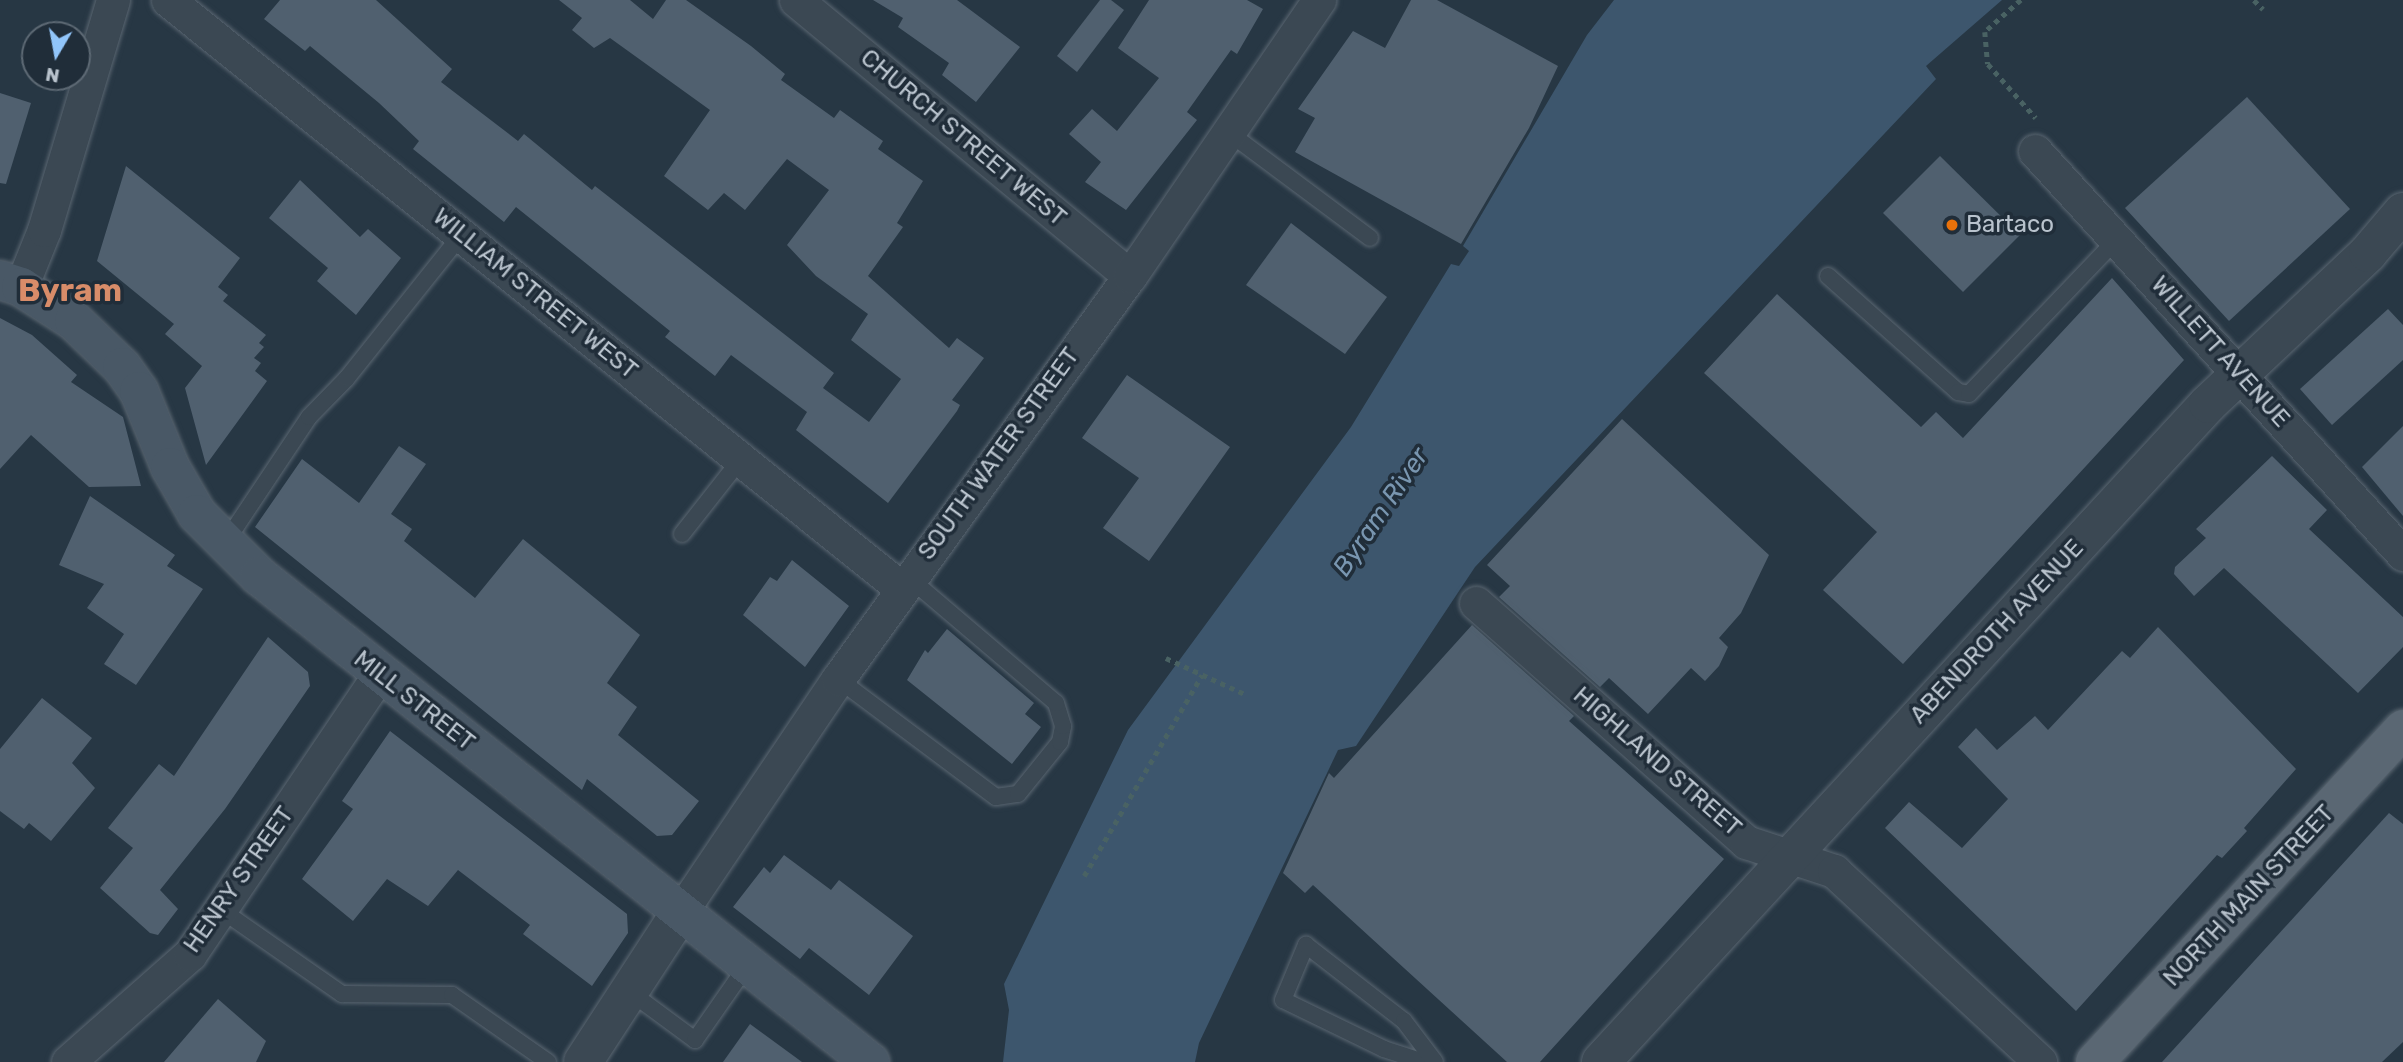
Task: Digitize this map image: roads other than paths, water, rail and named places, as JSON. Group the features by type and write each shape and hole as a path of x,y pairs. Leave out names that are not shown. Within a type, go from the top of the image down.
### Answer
{"main road":[{"name":"MILL STREET","path":"11,283 74,321 122,367 151,415 180,488 224,544 624,870 682,910 870,1062"},
{"name":"NORTH MAIN STREET","path":"2095,1062 2403,729"}],"street":[{"path":"11,283 44,230 113,0"},
{"name":"WILLIAM STREET WEST","path":"168,0 741,459 905,583"},
{"name":"CHURCH STREET WEST","path":"796,0 1129,276"},
{"name":"SOUTH WATER STREET","path":"682,910 838,678 1129,276 1319,0"},
{"name":"WILLETT AVENUE","path":"2039,138 2117,239 2241,372 2403,554"},
{"name":"ABENDROTH AVENUE","path":"1601,1062 2241,372 2368,253 2403,212"},
{"name":"HIGHLAND STREET","path":"1476,603 1746,842 1834,871 2040,1062"},
{"name":"HENRY STREET","path":"68,1062 190,954 380,673"},
{"path":"583,1062 682,910"}],"lane":[{"path":"1228,132 1370,238"},
{"path":"224,544 309,417 347,379 461,235"},
{"path":"1828,276 1958,392 1969,394 2117,239"},
{"path":"682,534 741,459"},
{"path":"838,678 996,797 1018,794 1060,741 1063,726 1056,703 905,583"},
{"path":"220,909 342,994 452,995 548,1062"},
{"path":"1424,1062 1384,1049 1283,1000 1306,946 1404,1021 1435,1062"},
{"path":"630,992 695,1040 748,964"}],"water":[{"name":"Byram River","path":"1614,0 2002,0 1926,66 1936,79 1475,567 1356,746 1338,750 1199,1043 1195,1062 1003,1062 1009,1010 1004,984 1128,730 1351,427 1451,264 1459,266 1469,251 1463,246 1587,35"}],"place":[{"name":"Bartaco","path":"1952,225"}],"district":[{"name":"Byram","path":"70,290"}]}
